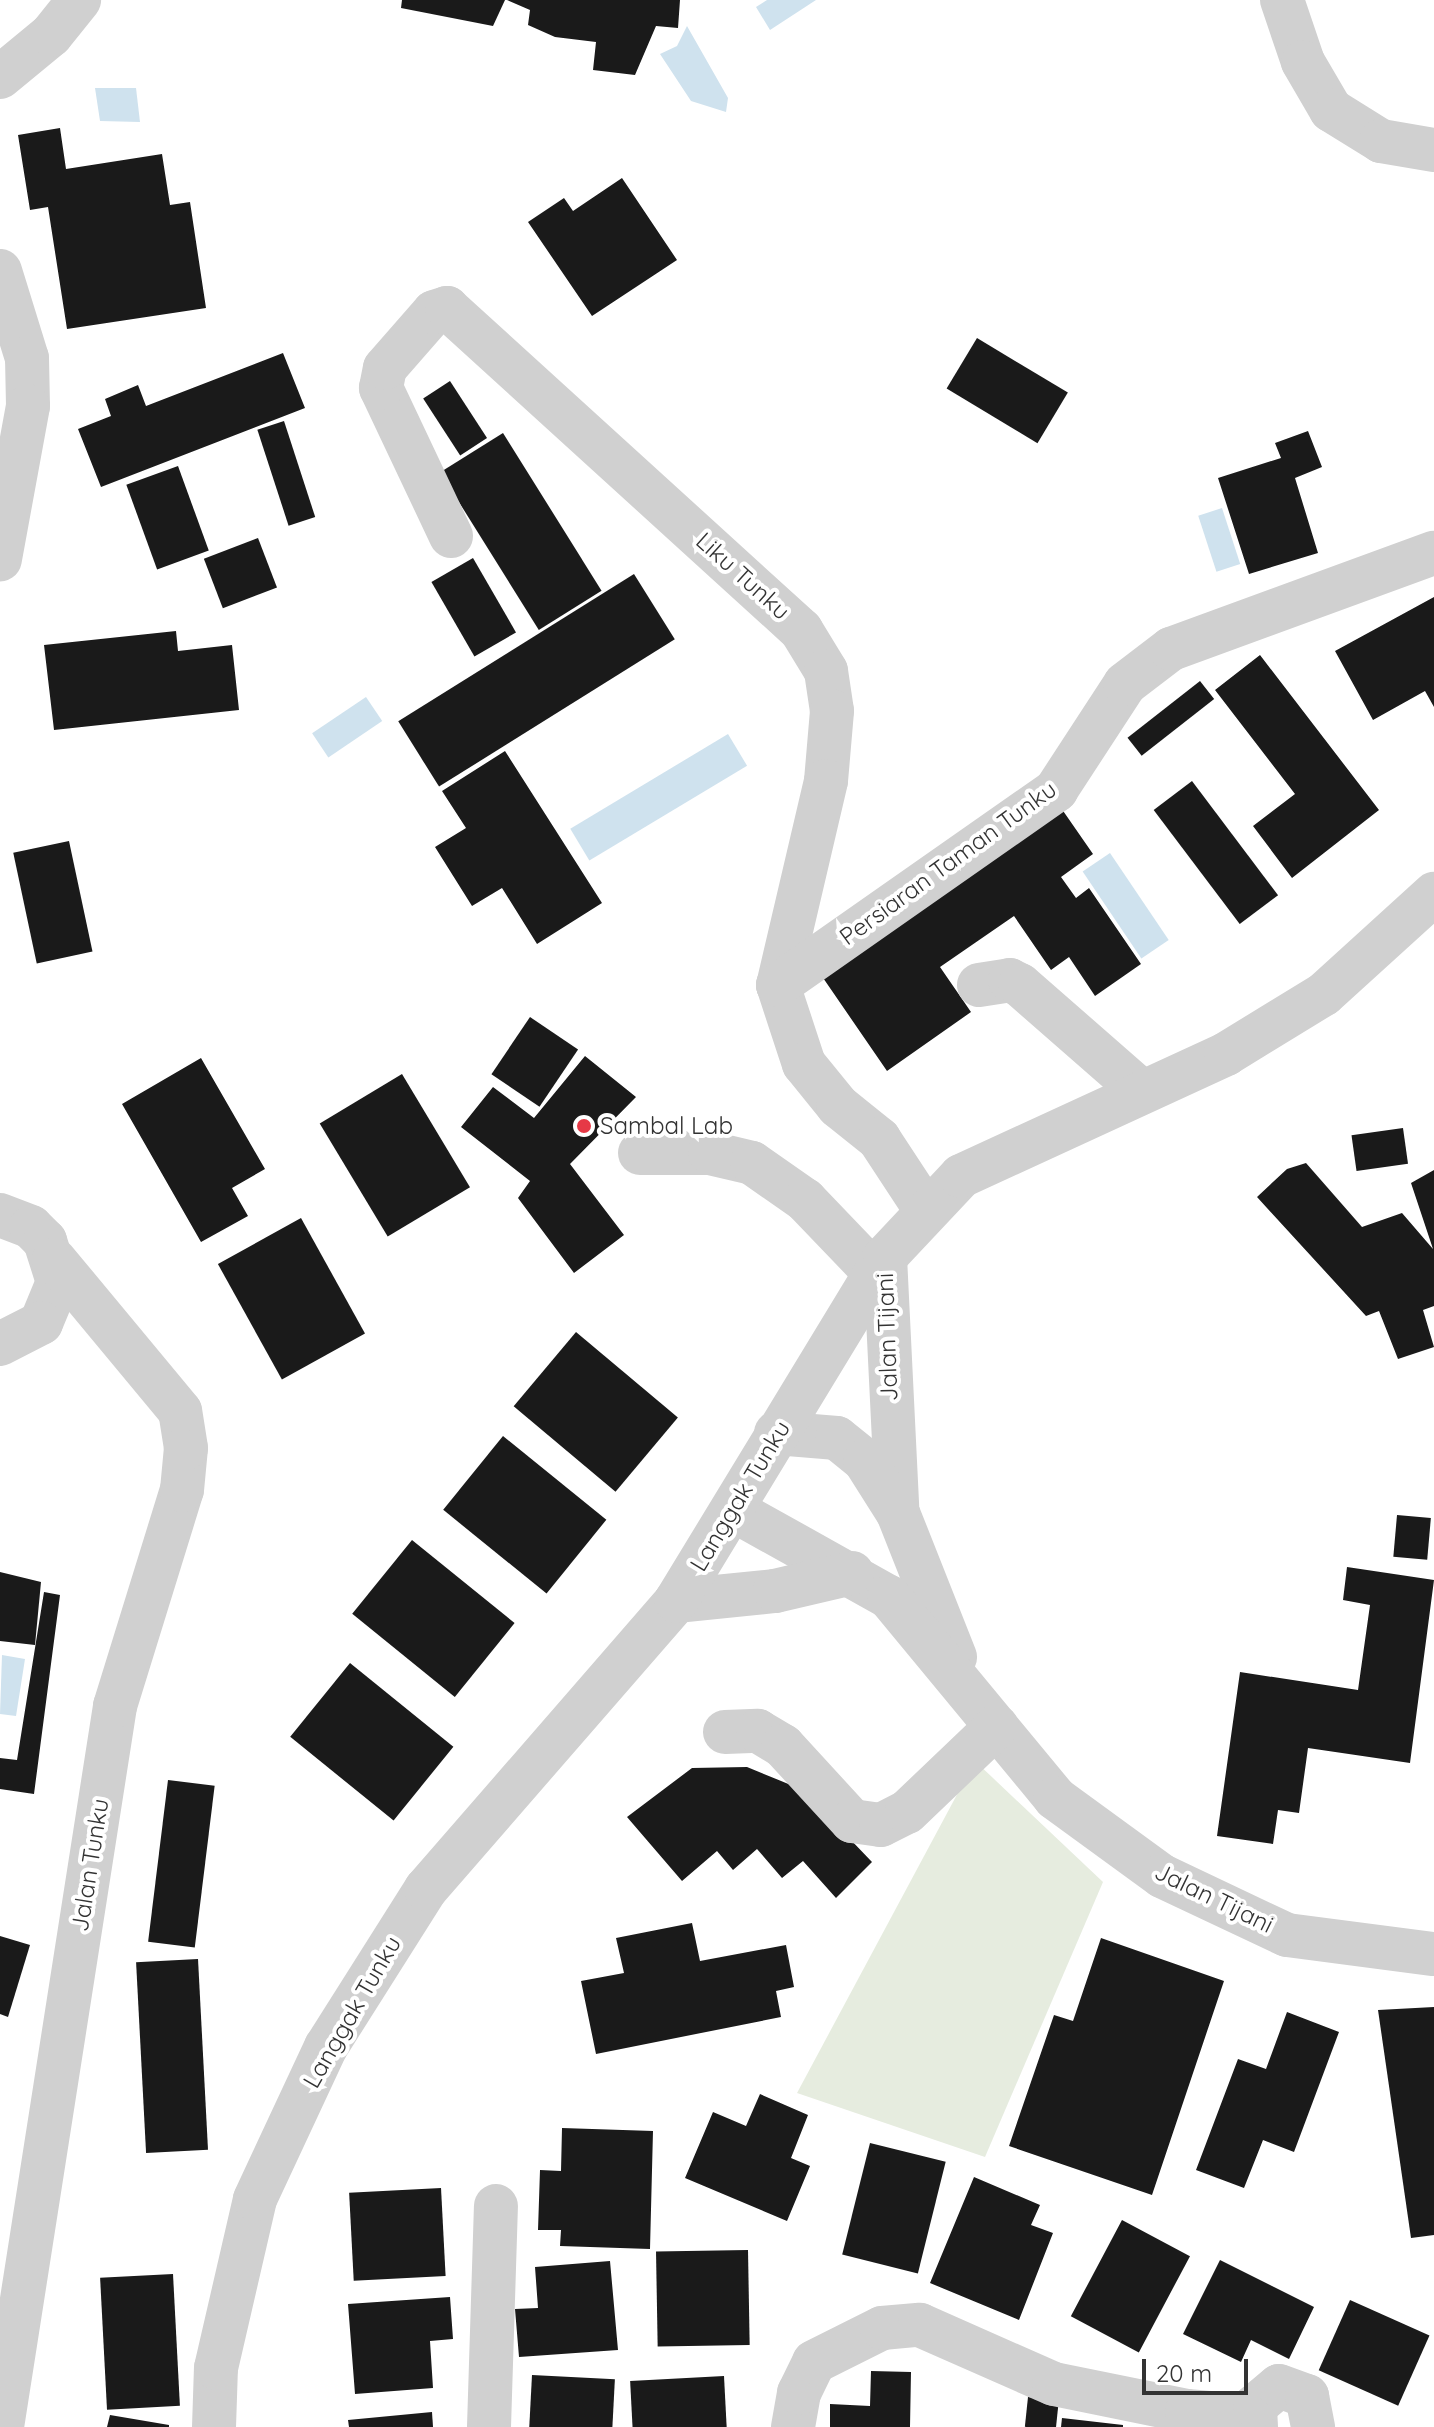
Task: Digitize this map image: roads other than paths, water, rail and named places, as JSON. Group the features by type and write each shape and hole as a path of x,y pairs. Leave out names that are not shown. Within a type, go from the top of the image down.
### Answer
{"street":[{"path":"0,77 51,35 79,0"},
{"path":"1282,0 1303,62 1331,110 1381,141 1434,150"},
{"path":"0,271 27,358 28,406 0,559"},
{"name":"Liku Tunku","path":"451,536 381,388 385,368 434,312 447,308 780,606 819,657 832,711 826,781 778,985"},
{"name":"Persiaran Taman Tunku","path":"778,985 1056,790 1125,684 1171,649 1434,553"},
{"name":"Langgak Tunku","path":"214,2427 216,2368 255,2199 326,2047 426,1889 676,1601 735,1511 776,1433 879,1264 925,1209 961,1176 1000,1153 1226,1054 1324,994 1434,894"},
{"path":"979,985 1010,980 1020,985 1141,1091"},
{"path":"778,985 804,1064 838,1106 879,1139 925,1209"},
{"path":"640,1153 710,1153 752,1163 805,1200 879,1264"},
{"name":"Jalan Tunku","path":"2,2427 115,1706 182,1490 186,1448 180,1411 54,1259 45,1241 4,1212"},
{"path":"7,1343 53,1304 54,1259"},
{"name":"Jalan Tijani","path":"879,1264 898,1513"},
{"path":"7,1343 114,1334"},
{"name":"Jalan Tijani","path":"776,1433 837,1438 865,1461 898,1513 968,1691"},
{"name":"Jalan Tijani","path":"735,1511 852,1573 889,1597 1055,1798 1162,1876 1287,1935 1434,1954"},
{"path":"676,1601 775,1591 852,1573"},
{"path":"725,1732 758,1731 783,1746 852,1821 881,1825 907,1812 997,1726"},
{"path":"489,2427 496,2206"},
{"path":"793,2427 799,2393 814,2362 882,2328 920,2325 1054,2384 1187,2411 1255,2422 1269,2390 1290,2386 1313,2405 1313,2427"}],"water":[{"path":"767,0 816,0 770,30 756,7"},
{"path":"687,26 728,98 726,112 691,101 660,54 677,46"},
{"path":"95,88 136,88 140,122 100,121"},
{"path":"1222,508 1240,564 1216,572 1198,516"},
{"path":"366,697 382,721 328,757 312,733"},
{"path":"728,734 747,766 589,860 570,829"},
{"path":"1110,853 1169,940 1141,959 1083,871"},
{"path":"2,1655 25,1659 16,1716 0,1714"}],"place":[{"name":"Sambal Lab","path":"584,1126"}]}
